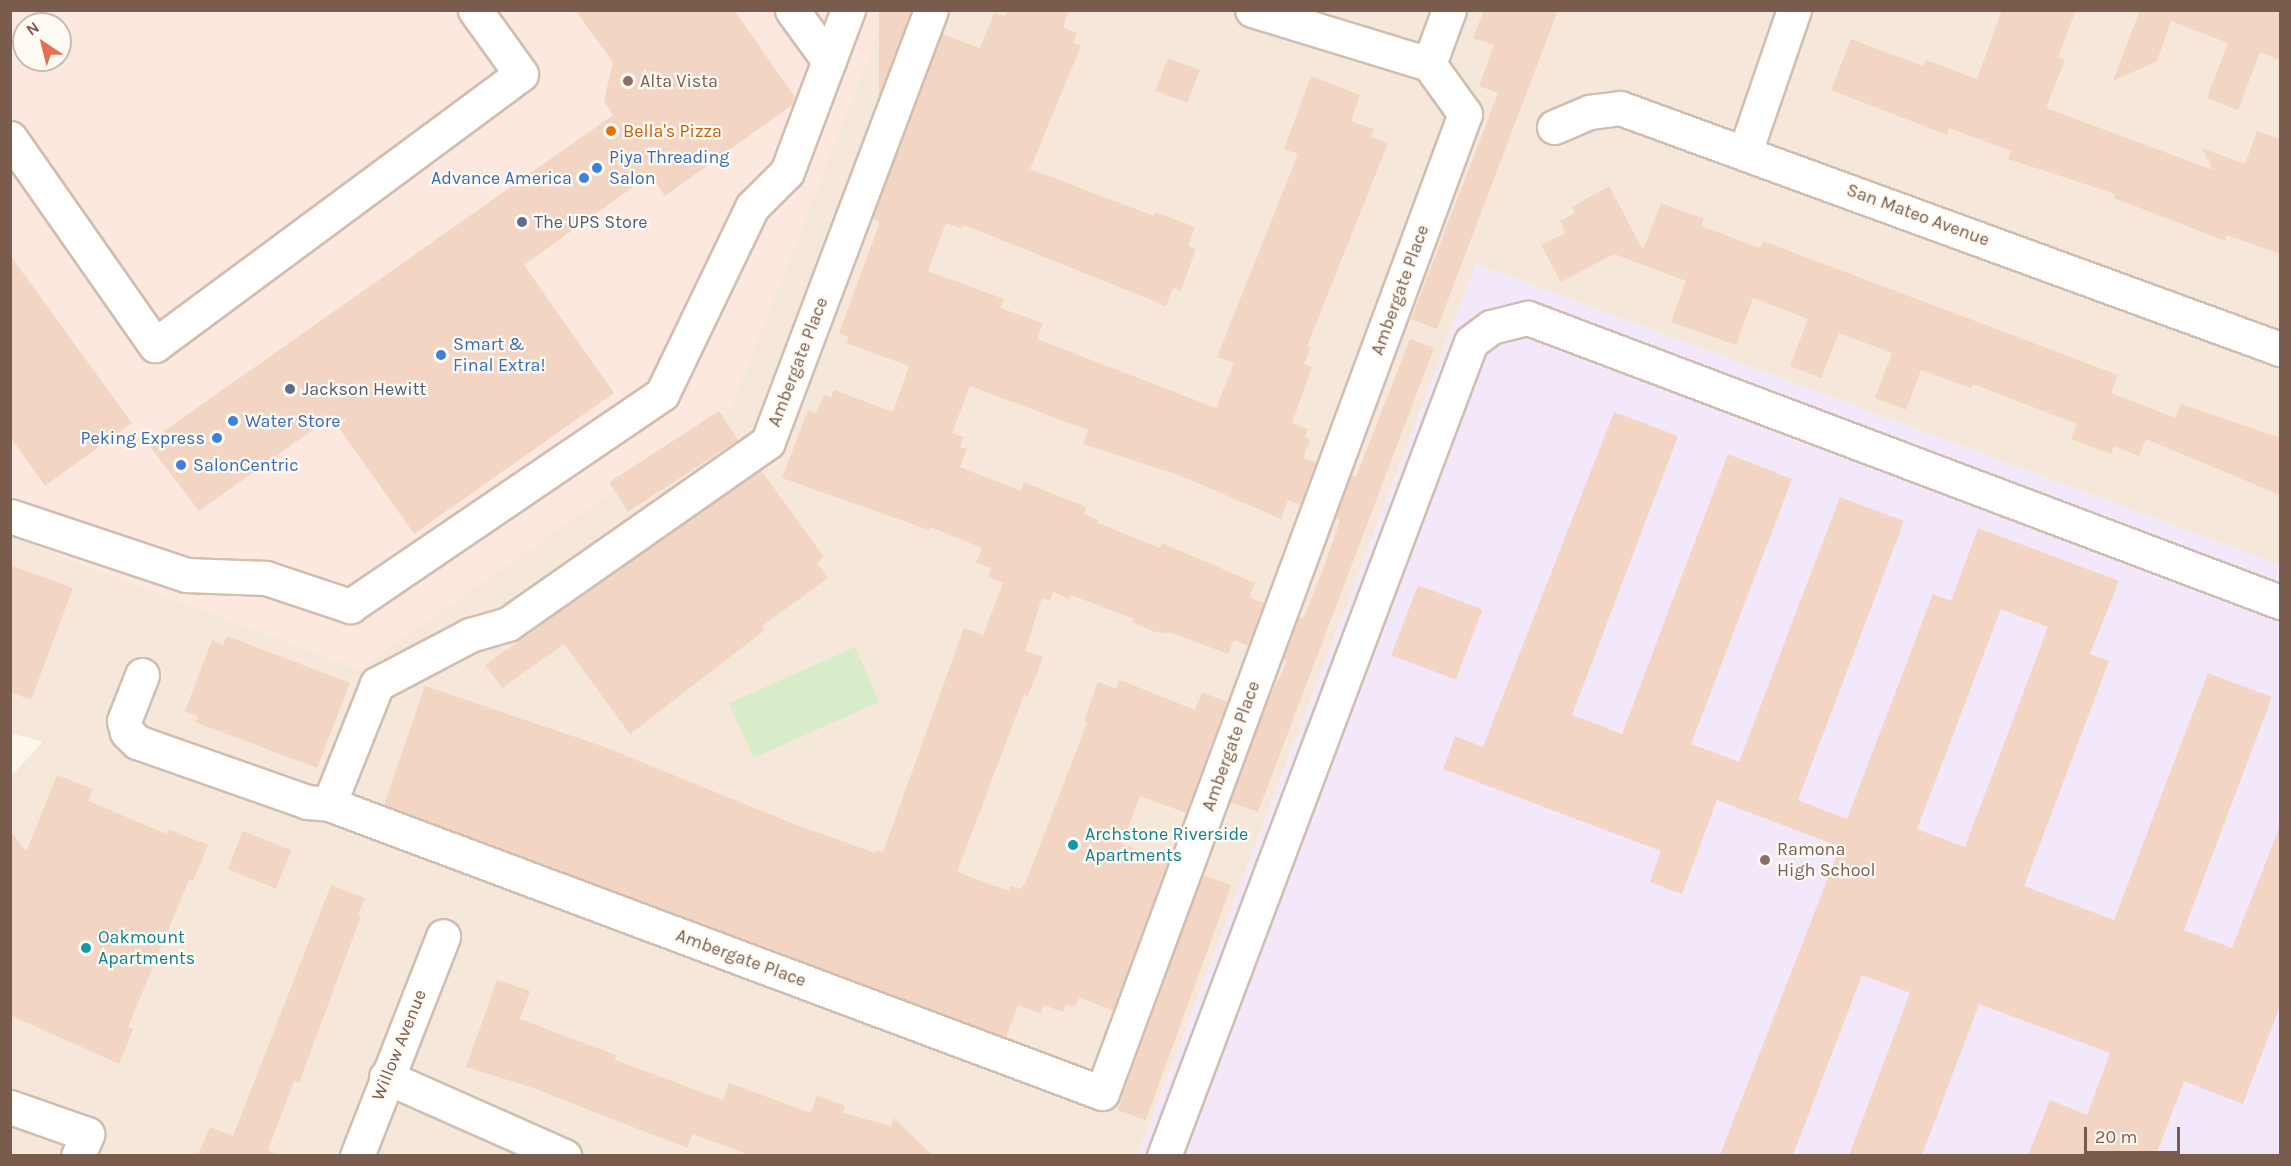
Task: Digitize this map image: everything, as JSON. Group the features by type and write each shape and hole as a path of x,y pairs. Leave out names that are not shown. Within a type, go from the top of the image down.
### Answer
{"street":[{"path":"10,138 155,345 521,74 475,10"},
{"path":"792,10 829,61"},
{"path":"10,516 186,575 266,578 350,606 662,394 752,207 787,172 848,10"},
{"name":"Ambergate Place","path":"931,10 768,442 508,624 470,635 377,684 329,804 1102,1093 1465,114 1429,64"},
{"path":"1252,10 1429,64 1449,10"},
{"path":"1746,152 1794,10"},
{"name":"San Mateo Avenue","path":"1554,127 1589,112 1620,108 1746,152 2280,349"},
{"path":"1164,1155 1471,342 1491,327 1528,318 2280,602"},
{"path":"142,675 124,721 127,732 137,742 307,802 329,804"},
{"name":"Willow Avenue","path":"357,1155 443,936"},
{"path":"386,1077 564,1155"},
{"path":"10,1107 87,1134 78,1155"}],"shaded area":[{"path":"10,11 887,11 731,409 359,669 11,536"},
{"path":"887,11 2280,11 2280,565 1476,264 1138,1155 11,1155 11,776 43,742 11,733 10,536 359,669"},
{"name":"Ramona High School","path":"1476,264 2280,565 2280,1155 1138,1156"}],"green space":[{"path":"855,647 879,702 753,758 729,703"}],"building":[{"path":"575,10 734,10 795,97 792,105 665,196 650,175 524,265 614,393 414,534 331,417 199,511 147,443 613,115 604,101 613,62"},
{"path":"879,10 909,10 909,320 879,320"},
{"path":"1007,10 1069,10 1063,27 1077,33 1073,43 1081,46 1030,169 1154,216 1156,212 1195,227 1188,246 1196,249 1181,291 1173,288 1166,306 964,225 962,229 946,223 928,271 1004,299 1000,308 1043,323 1037,339 1216,408 1234,363 1217,357 1298,154 1284,149 1311,76 1360,95 1351,121 1374,129 1371,137 1388,143 1307,346 1311,347 1304,364 1312,367 1292,423 1308,429 1305,437 1310,440 1303,458 1316,462 1300,505 1288,500 1281,519 1179,475 1083,444 1088,430 970,386 952,433 964,437 960,447 967,449 960,467 1021,491 1024,482 1086,507 1084,514 1099,520 1098,523 1160,548 1162,543 1255,583 1249,597 1264,603 1248,646 1234,640 1228,654 1172,633 1155,632 1132,622 1134,619 1071,595 1069,599 1053,592 1050,601 1042,598 1025,651 1043,657 1028,696 1024,695 957,872 1009,891 1011,886 1020,889 1025,884 1087,723 1084,721 1098,682 1116,689 1120,680 1195,710 1202,692 1227,702 1186,813 1140,796 1122,844 1168,862 1113,1010 1079,998 1075,1007 1066,1004 1063,1012 1044,1005 1041,1014 1018,1005 1006,1037 384,805 425,686 602,746 794,824 875,853 876,850 883,852 964,628 983,635 1003,583 988,577 992,568 976,563 982,548 930,527 929,530 782,478 808,410 816,413 824,395 831,397 834,390 893,412 909,366 846,343 849,337 839,333 880,222 872,219 942,34 980,48 994,13 1005,16"},
{"path":"1484,10 1558,10 1437,329 1411,319 1498,93 1479,86 1494,45 1473,38"},
{"path":"2002,10 2076,10 2058,57 2065,60 2046,108 2213,170 2202,148 2245,164 2257,131 2280,139 2280,254 2227,235 2225,241 2114,198 2115,194 2008,159 2011,151 1949,128 1947,135 1831,90 1851,39 1923,66 1926,60 1977,79"},
{"path":"2140,10 2280,10 2280,60 2260,52 2238,110 2207,98 2228,43 2171,21 2157,61 2113,81"},
{"path":"1168,58 1200,70 1187,103 1155,91"},
{"path":"1609,186 1643,250 1661,203 1704,219 1701,226 1760,248 1763,241 2118,375 2111,393 2175,418 2181,404 2280,438 2280,495 2146,439 2139,456 2114,446 2111,454 2071,439 2077,424 1973,384 1971,388 1921,370 1906,410 1875,398 1892,353 1839,333 1821,378 1790,366 1808,319 1753,298 1736,345 1671,322 1686,281 1614,254 1561,282 1541,245 1566,233 1560,221 1575,213 1572,207"},
{"path":"10,255 132,423 45,486 10,437"},
{"path":"1410,339 1434,348 1258,812 1230,802 1264,709 1287,661 1283,659 1298,617 1303,619 1325,564 1340,520 1335,518 1351,475 1356,477"},
{"path":"719,411 738,440 628,512 609,482"},
{"name":"Ramona High School","path":"1614,412 1678,436 1572,715 1622,734 1728,454 1792,479 1691,744 1739,762 1840,497 1904,521 1798,800 1847,819 1933,594 1951,601 1978,528 2119,581 2090,654 2109,661 2024,886 2114,920 2208,673 2272,697 2184,930 2232,948 2280,826 2280,1006 2243,1104 2184,1081 2156,1155 2028,1155 2050,1100 2087,1115 2110,1053 1979,1004 1922,1155 1849,1155 1910,993 1862,975 1793,1155 1720,1155 1840,847 1717,800 1682,894 1650,882 1661,851 1443,769 1455,736 1483,747","holes":["2001,609 2048,627 1965,847 1917,829"]},
{"path":"761,470 824,557 817,563 828,578 762,626 765,630 630,734 564,644 502,688 485,665"},
{"path":"10,565 73,588 31,700 10,692"},
{"path":"1418,585 1482,610 1456,680 1391,655"},
{"path":"227,636 350,683 317,768 195,722 198,716 185,711 212,640 223,645"},
{"name":"Oakmount Apartments","path":"57,775 93,789 88,801 167,834 168,829 208,845 193,881 189,880 128,1027 133,1029 119,1064 10,1015 10,830 26,852"},
{"path":"243,831 291,850 276,888 228,869"},
{"name":"Archstone Riverside Apartments","path":"1203,875 1231,885 1146,1120 1117,1110"},
{"path":"331,885 365,898 358,915 361,916 299,1083 294,1081 268,1150 277,1155 198,1155 210,1127 233,1136"},
{"path":"497,980 530,991 520,1019 616,1055 615,1060 723,1100 729,1083 811,1113 817,1095 845,1106 843,1113 891,1126 894,1118 932,1155 750,1155 693,1134 687,1148 533,1088 466,1067"}],"place":[{"name":"Alta Vista","path":"628,81"},
{"name":"Bella's Pizza","path":"611,131"},
{"name":"Piya Threading Salon","path":"597,168"},
{"name":"Advance America","path":"584,178"},
{"name":"The UPS Store","path":"522,222"},
{"name":"Smart & Final Extra!","path":"441,355"},
{"name":"Jackson Hewitt","path":"290,389"},
{"name":"Water Store","path":"233,421"},
{"name":"Peking Express","path":"217,438"},
{"name":"SalonCentric","path":"181,465"},
{"name":"Archstone Riverside Apartments","path":"1073,845"},
{"name":"Ramona High School","path":"1765,860"},
{"name":"Oakmount Apartments","path":"86,948"}]}
